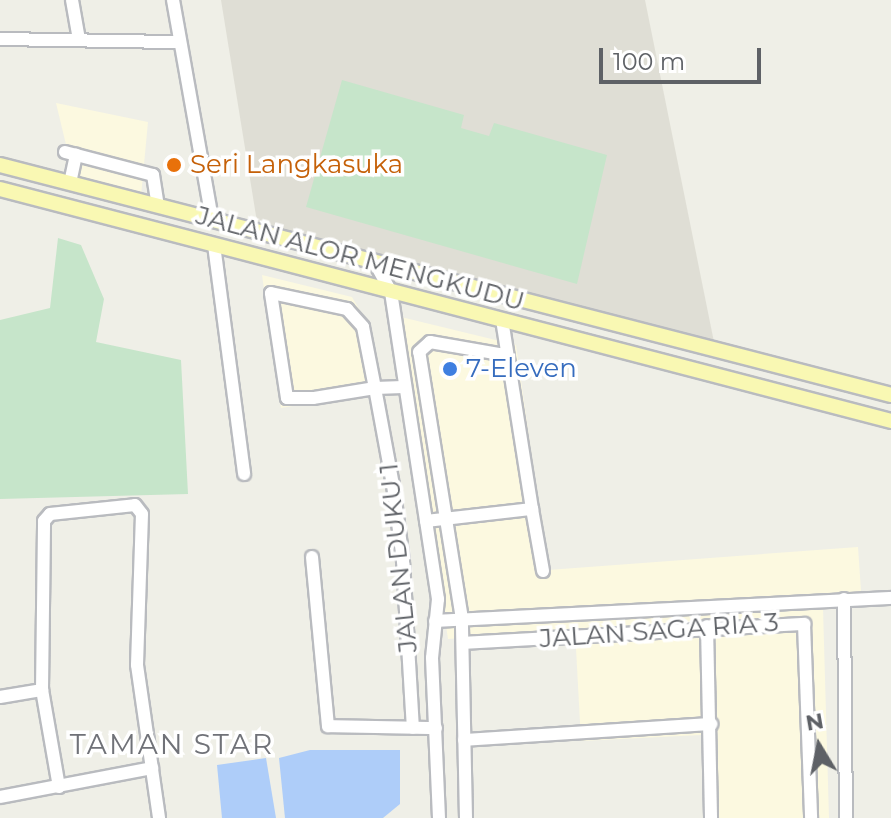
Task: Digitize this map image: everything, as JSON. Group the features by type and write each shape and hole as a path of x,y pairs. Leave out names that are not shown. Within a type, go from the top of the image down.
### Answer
{"main road":[{"name":"JALAN ALOR MENGKUDU","path":"0,165 891,395"},
{"name":"JALAN ALOR MENGKUDU","path":"0,189 891,421"}],"street":[{"path":"72,0 79,39"},
{"path":"173,0 212,220"},
{"path":"0,39 79,39 129,47 180,42"},
{"path":"70,183 71,154 153,175 158,206"},
{"path":"214,245 244,474"},
{"path":"375,263 391,292 403,387 426,521 435,621 439,818"},
{"name":"JALAN DUKU 1","path":"375,388 287,398 271,293 354,313 375,388 403,561 413,728"},
{"path":"502,320 505,355 543,571"},
{"path":"466,818 462,619 419,352 430,342 505,355"},
{"path":"375,388 403,387"},
{"path":"59,787 42,690 47,516 135,505 142,514 136,651 159,818"},
{"path":"426,521 532,509"},
{"path":"312,557 328,726 436,728"},
{"path":"435,621 891,598"},
{"path":"844,599 846,818"},
{"name":"JALAN SAGA RIA 3","path":"463,643 707,626 804,624 811,818"},
{"path":"707,626 711,818"},
{"path":"0,697 42,690"},
{"path":"464,740 711,724"},
{"path":"0,797 152,768"}],"shaded area":[{"path":"221,0 645,0 715,347 257,222"},
{"path":"56,103 148,122 141,196 74,178"},
{"path":"262,275 352,297 369,326 382,391 281,408"},
{"path":"401,317 516,345 548,570 858,547 862,605 823,608 829,818 705,818 701,735 581,741 575,630 448,639"}],"green space":[{"path":"342,80 464,115 461,128 489,136 494,123 607,155 577,284 306,207"},
{"path":"58,238 81,245 104,299 96,342 181,360 188,494 0,499 0,320 50,308"}],"water":[{"path":"310,750 400,750 400,804 383,818 285,818 279,758"},
{"path":"266,758 276,818 222,818 217,765"}],"place":[{"name":"Seri Langkasuka","path":"174,165"},
{"name":"7-Eleven","path":"450,369"}],"district":[{"name":"TAMAN STAR","path":"172,744"}]}
